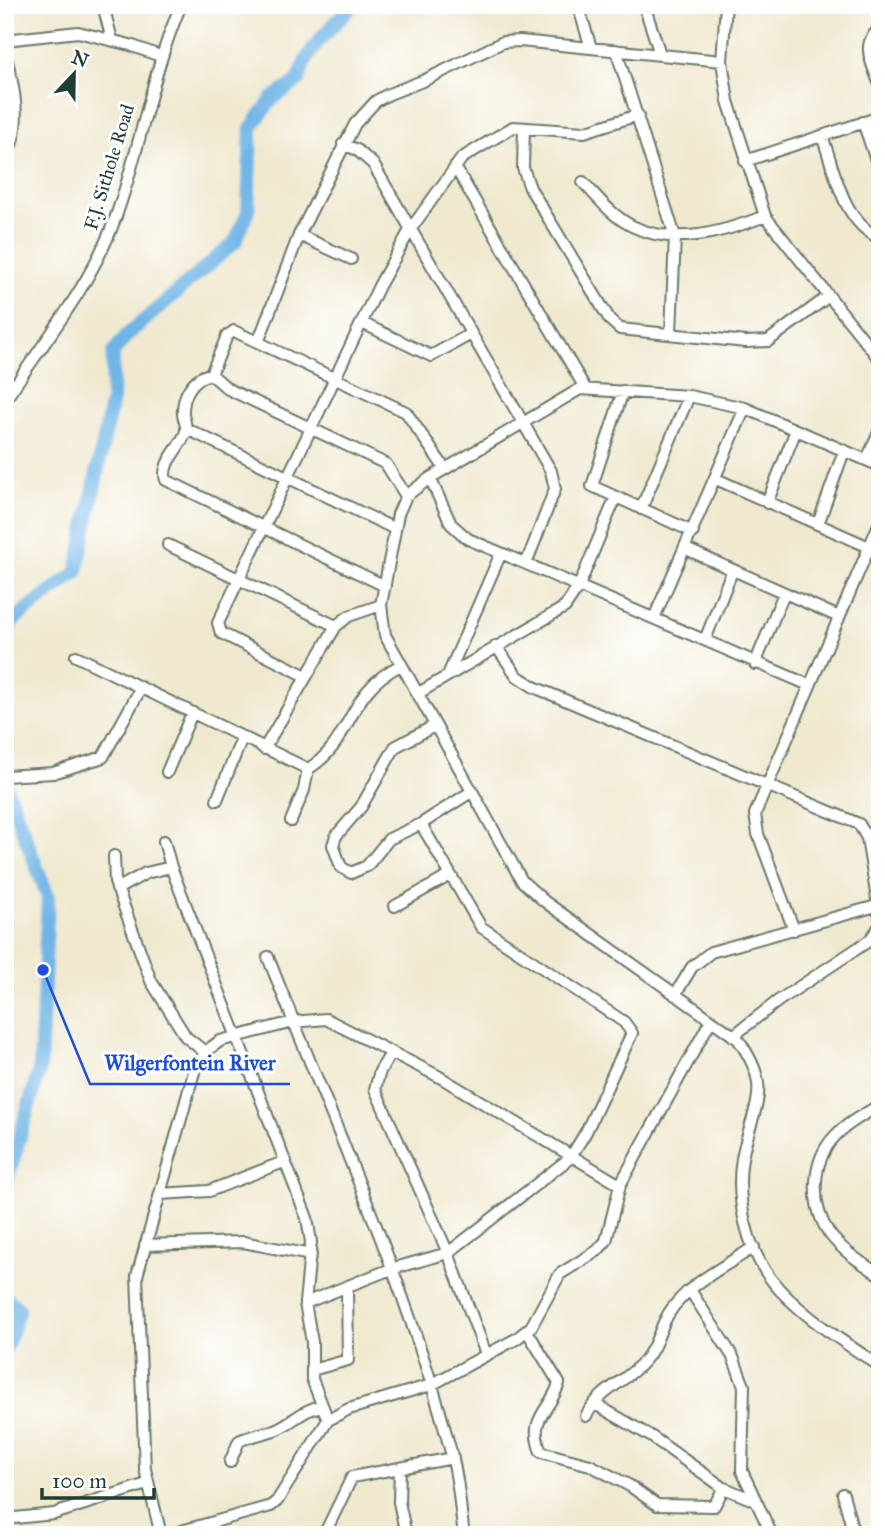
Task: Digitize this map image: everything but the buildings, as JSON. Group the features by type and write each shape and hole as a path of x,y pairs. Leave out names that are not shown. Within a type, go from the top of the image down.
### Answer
{"street":[{"path":"103,5 112,40"},
{"name":"F.J. Sithole Road","path":"5,400 85,283 102,251 119,207 160,57 181,5"},
{"path":"578,5 591,48"},
{"path":"644,5 660,54"},
{"path":"726,5 722,61 730,111 765,216 880,360"},
{"path":"880,29 867,45 880,85"},
{"path":"5,40 78,33 112,40 160,57"},
{"path":"259,340 299,234 343,144 355,124 376,101 503,42 520,41 722,61"},
{"path":"616,50 675,236 671,333"},
{"path":"5,54 13,89 15,128 5,157"},
{"path":"306,676 219,631 219,619 410,230 468,154 503,131 513,127 584,132 638,115"},
{"path":"745,161 880,117"},
{"path":"863,122 880,173"},
{"path":"524,128 523,167 530,188 610,320 620,329 746,342 768,341 829,296"},
{"path":"822,136 852,216 866,231 880,239"},
{"path":"343,144 357,150 373,164 555,480 552,499 526,564"},
{"path":"456,167 585,388"},
{"path":"583,182 610,211 633,227 675,236 716,234 765,216"},
{"path":"299,234 351,259"},
{"path":"362,323 431,356 471,334"},
{"path":"211,374 230,332 236,331 259,340 410,415 445,469"},
{"path":"211,374 228,389 386,464 406,496"},
{"path":"211,374 200,377 188,390 183,411 187,429 166,468 166,480 385,586"},
{"path":"880,466 746,408 688,396 585,388 573,392 430,478 406,496 401,504 395,529 381,606 385,635 514,869 532,891 733,1036 756,1066 759,1080 758,1100 744,1150 739,1182 741,1204 754,1247 778,1288 831,1334 880,1366"},
{"path":"623,391 592,482 596,490 693,531"},
{"path":"641,509 688,396"},
{"path":"654,618 746,408"},
{"path":"187,429 395,529"},
{"path":"767,503 796,430"},
{"path":"867,459 880,430"},
{"path":"818,524 844,451"},
{"path":"430,478 454,529 501,553 808,685"},
{"path":"716,479 869,547"},
{"path":"416,694 565,607 579,586 615,499"},
{"path":"794,930 756,826 756,810 880,522"},
{"path":"167,545 336,626"},
{"path":"686,549 839,617"},
{"path":"448,675 501,553"},
{"path":"705,640 733,571"},
{"path":"755,664 784,593"},
{"path":"264,749 336,626 349,616 381,606"},
{"path":"496,646 517,676 534,687 587,707 859,824 867,838 879,909 711,952 692,967 675,995"},
{"path":"76,656 308,769"},
{"path":"291,821 304,790 308,769 333,748 369,686 401,665"},
{"path":"5,776 35,777 82,765 107,753 141,688"},
{"path":"167,772 192,713"},
{"path":"434,726 395,747 361,807 336,836 333,845 341,867 351,873 362,870 389,839 421,824 471,792"},
{"path":"217,800 242,738"},
{"path":"305,1303 391,1269 448,1253 570,1158 586,1132 625,1052 631,1029 481,927 421,824"},
{"path":"164,841 171,867 231,1016 236,1037 307,1218 311,1255 305,1303 312,1342 312,1370 328,1420"},
{"path":"114,856 113,870 117,889 151,981 186,1037 205,1052"},
{"path":"117,889 146,873 171,867"},
{"path":"396,906 449,876"},
{"path":"733,1036 778,1001 870,940 880,926"},
{"path":"268,957 391,1269 453,1458 464,1535"},
{"path":"161,1535 147,1484 137,1283 145,1245 194,1072 205,1052 220,1041 293,1022 326,1019 449,1083 570,1158 620,1185"},
{"path":"167,1535 274,1504 328,1420 349,1409 430,1385 527,1331 560,1274 597,1251 606,1241 620,1185 711,1020"},
{"path":"392,1052 380,1071 375,1089 448,1253 486,1354"},
{"path":"880,1105 831,1139 820,1164 815,1186 820,1213 829,1233 851,1255 880,1275"},
{"path":"160,1194 209,1191 286,1161"},
{"path":"145,1245 243,1242 311,1255"},
{"path":"586,1416 613,1384 644,1362 653,1350 669,1313 690,1290 754,1247"},
{"path":"312,1370 348,1360 347,1287"},
{"path":"690,1290 733,1357 744,1385 740,1444 742,1471 772,1535"},
{"path":"527,1331 559,1383 538,1417 537,1430 541,1452 590,1465 630,1486 657,1505 714,1506 724,1488"},
{"path":"595,1404 646,1433 724,1488 756,1501"},
{"path":"230,1462 239,1441 273,1431 309,1408 322,1406"},
{"path":"324,1535 350,1479 453,1458"},
{"path":"400,1468 399,1502 405,1530"},
{"path":"5,1519 54,1514 147,1484"},
{"path":"843,1494 855,1535"}],"waterway":[{"path":"5,632 15,619 77,572 112,399 113,353 127,335 235,242 248,212 251,128 272,99 299,80 313,49 353,5"},
{"path":"5,784 48,897 40,1067 5,1188"},
{"path":"5,1297 19,1309 5,1350"}],"place":[{"name":"Wilgerfontein River","path":"43,970"}]}
